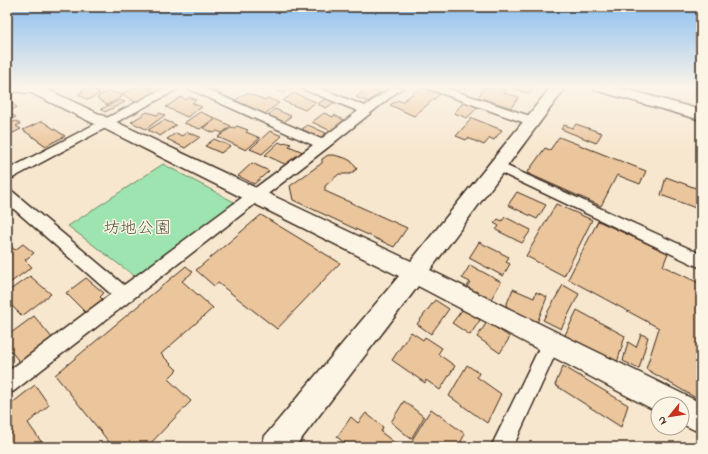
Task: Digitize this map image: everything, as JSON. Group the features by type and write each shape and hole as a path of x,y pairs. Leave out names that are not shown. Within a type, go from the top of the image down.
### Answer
{"highway":[{"path":"677,108 701,115"}],"street":[{"path":"77,108 414,273 551,344 657,396"},
{"path":"7,176 135,108"},
{"path":"241,108 323,144"},
{"path":"360,108 367,111"},
{"path":"7,384 371,108"},
{"path":"495,108 532,121"},
{"path":"276,447 542,108"},
{"path":"498,166 701,261"},
{"path":"7,195 124,295"},
{"path":"502,447 551,344"},
{"path":"690,412 701,418"}],"green space":[{"name":"坊地公園","path":"163,164 236,203 137,278 68,226"}],"building":[{"path":"7,108 15,108 8,112 16,117 7,121"},
{"path":"103,108 113,108 105,112 101,109"},
{"path":"168,108 200,108 187,117"},
{"path":"253,108 272,108 265,114"},
{"path":"397,108 423,108 414,116"},
{"path":"458,108 477,108 467,118 454,113"},
{"path":"275,109 291,116 284,122 268,115"},
{"path":"147,112 157,115 160,113 165,115 146,129 131,122"},
{"path":"200,112 215,118 200,129 184,123"},
{"path":"324,113 333,117 334,115 344,120 331,131 312,122"},
{"path":"472,118 502,130 494,140 490,138 484,145 468,138 466,140 456,136"},
{"path":"216,119 231,126 222,133 217,131 214,133 203,128"},
{"path":"164,120 176,125 160,136 148,130"},
{"path":"16,121 20,124 16,126 21,129 7,136 7,125"},
{"path":"42,121 65,136 46,146 23,130"},
{"path":"576,124 602,133 596,143 561,129 564,125 573,128"},
{"path":"308,125 326,133 320,138 302,129"},
{"path":"237,126 248,130 246,132 260,138 246,150 218,137 232,127 234,128"},
{"path":"270,131 282,136 262,154 250,149"},
{"path":"187,132 200,137 185,148 167,139 176,133 182,136"},
{"path":"559,137 646,171 640,184 617,175 601,206 527,173 545,148 550,150"},
{"path":"214,139 230,146 221,153 205,146"},
{"path":"279,142 283,144 285,142 291,144 289,146 303,152 289,166 265,155"},
{"path":"328,155 345,158 351,161 357,169 350,174 339,174 325,186 325,191 407,228 394,247 293,200 290,186 322,163 322,159"},
{"path":"252,163 269,171 254,184 238,176"},
{"path":"666,177 701,190 701,210 661,195"},
{"path":"517,192 546,205 537,219 508,205"},
{"path":"556,204 592,220 564,276 526,256"},
{"path":"261,215 340,263 277,329 218,283 214,286 196,270"},
{"path":"505,217 531,230 522,243 496,230 499,226 494,223 498,219 502,221"},
{"path":"598,221 668,253 663,266 701,284 701,401 646,369 659,328 568,279"},
{"path":"479,242 509,257 506,262 510,264 503,276 469,258"},
{"path":"23,244 34,253 25,260 32,267 7,285 7,247 9,245 15,250"},
{"path":"470,265 501,282 490,301 466,288 470,282 462,278"},
{"path":"186,266 193,272 182,281 213,308 161,354 177,370 168,379 191,401 147,447 113,447 55,375"},
{"path":"30,276 51,294 22,316 7,301 7,292"},
{"path":"86,278 104,293 100,297 105,302 88,315 66,293"},
{"path":"563,285 579,294 561,329 543,320"},
{"path":"513,289 534,298 536,292 547,297 537,323 505,308"},
{"path":"435,300 449,309 431,334 417,324"},
{"path":"463,309 480,320 470,335 452,323"},
{"path":"577,310 625,336 617,363 581,344 580,346 564,337"},
{"path":"34,316 53,339 21,364 7,346 7,336"},
{"path":"487,322 510,337 500,353 477,337"},
{"path":"411,332 423,340 425,337 442,348 438,354 455,366 440,390 426,380 425,383 392,360"},
{"path":"641,334 648,337 639,369 623,361 628,342 636,347"},
{"path":"467,365 479,373 477,377 501,394 487,423 449,396"},
{"path":"563,366 628,405 621,427 555,385"},
{"path":"35,385 49,405 28,423 45,447 7,447 7,407"},
{"path":"404,401 424,417 411,439 391,422"},
{"path":"431,409 465,434 458,447 421,447 412,440"},
{"path":"366,413 383,427 381,432 400,447 344,447 346,444 337,437 351,417 358,423"}]}
